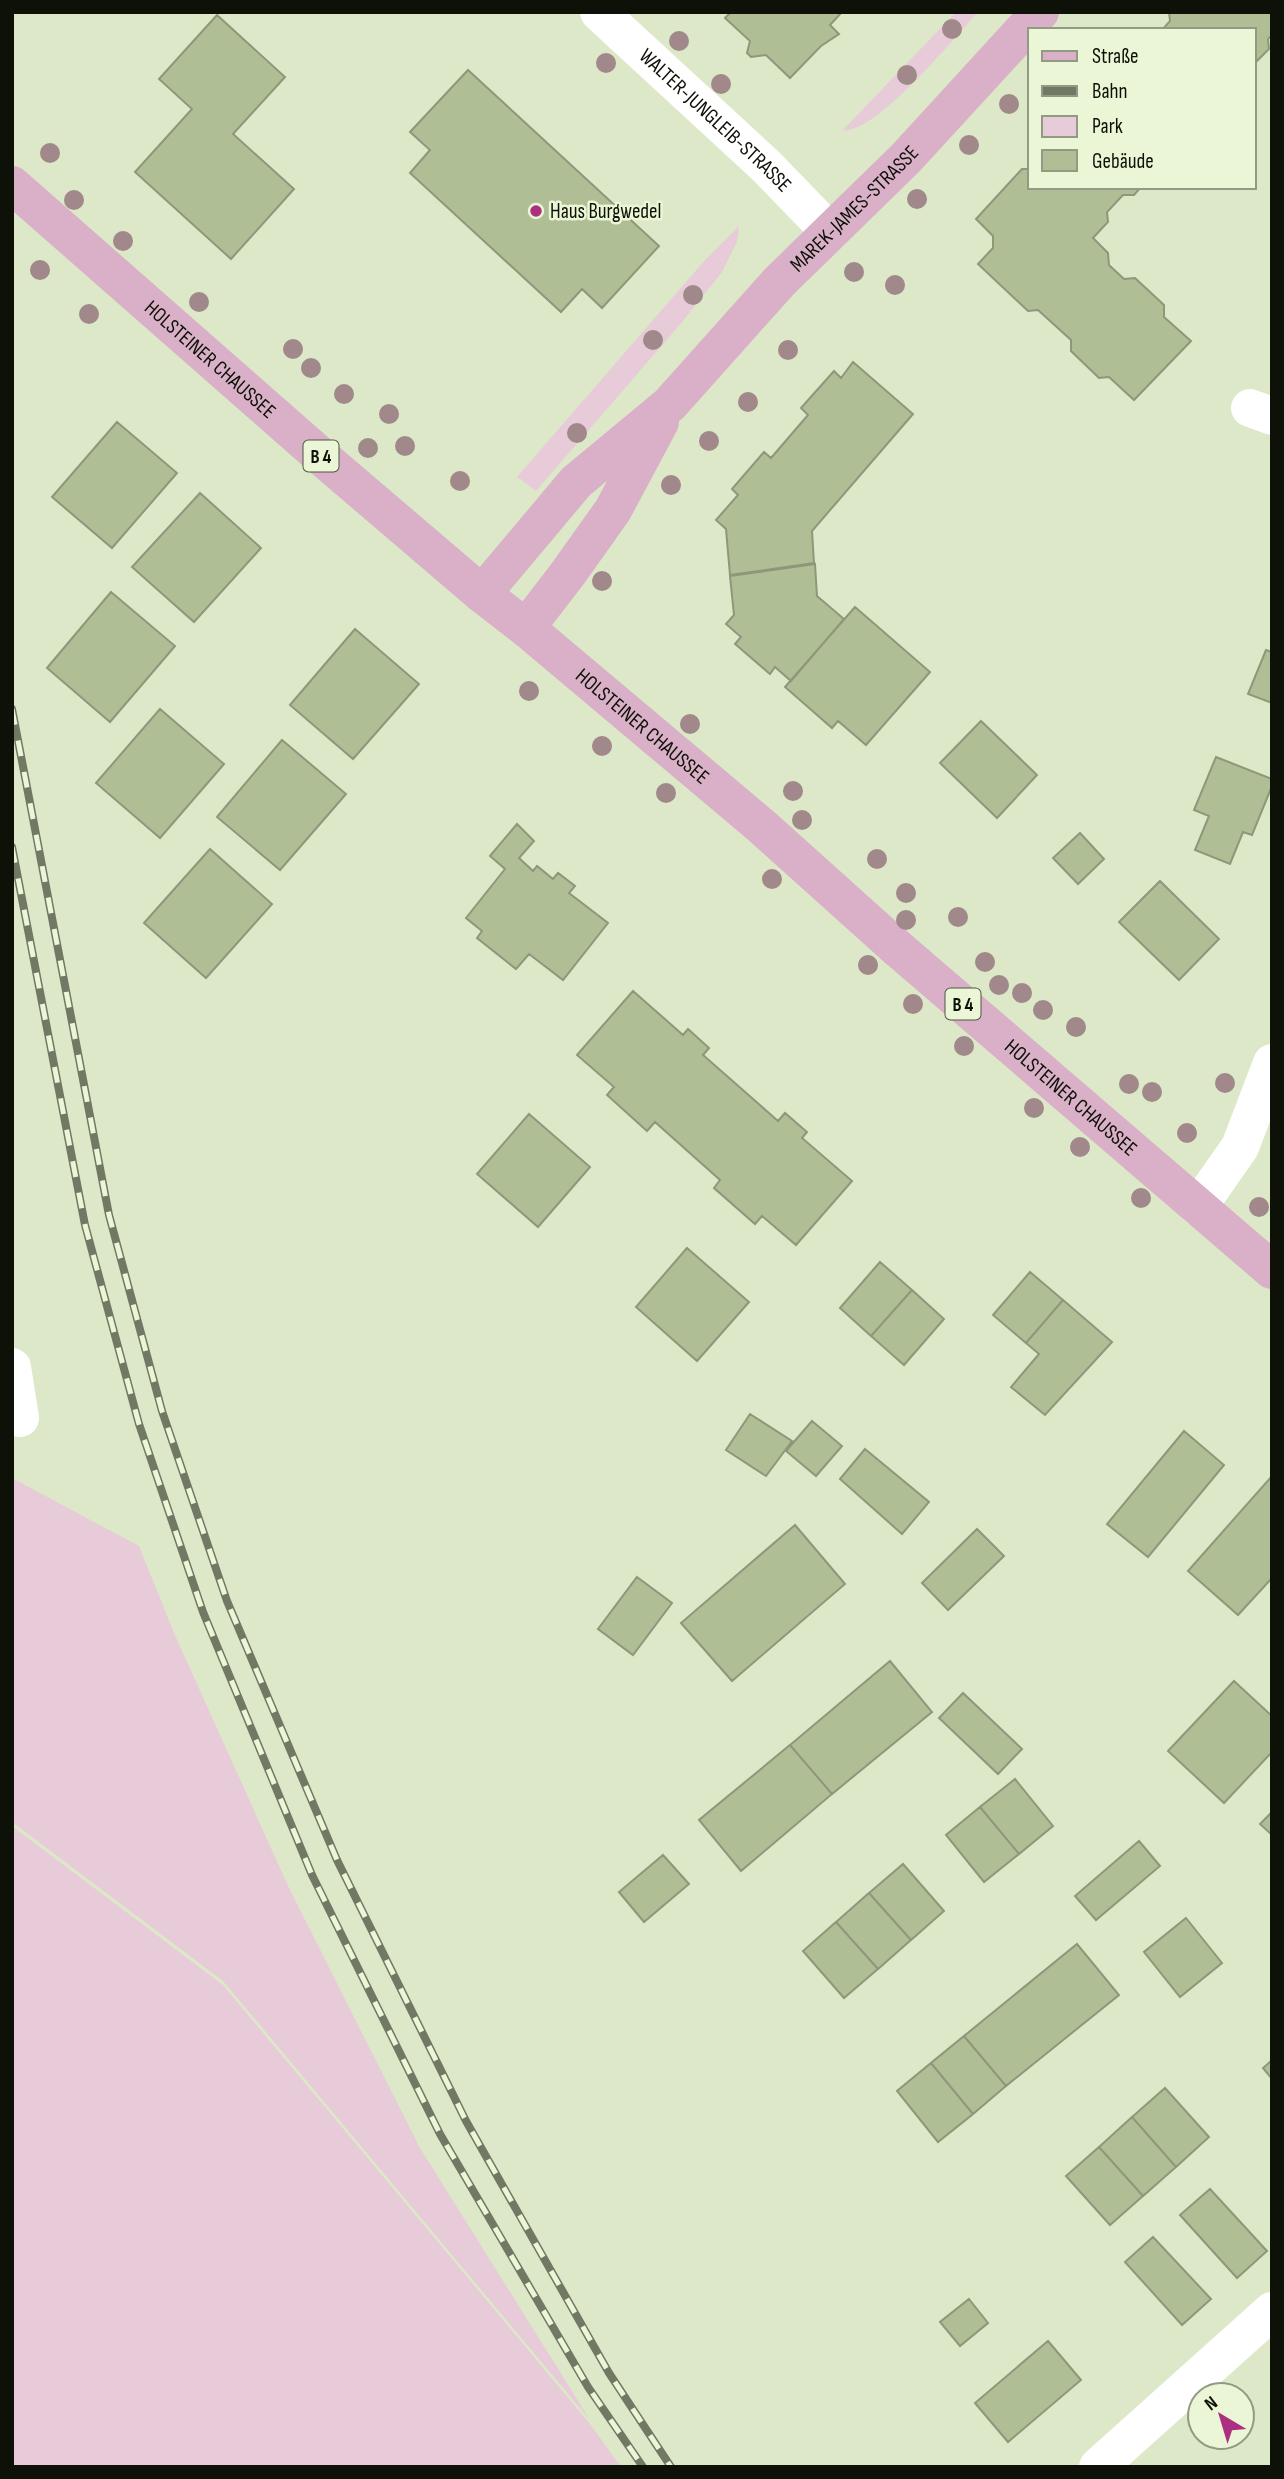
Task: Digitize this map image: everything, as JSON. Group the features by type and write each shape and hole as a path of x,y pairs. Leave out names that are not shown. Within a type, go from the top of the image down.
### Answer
{"main road":[{"name":"MAREK-JAMES-STRASSE","path":"482,594 576,482 670,404 729,336 906,158 1040,12"},
{"name":"HOLSTEINER CHAUSSEE","path":"12,185 324,459 759,824 897,947 1272,1270"},
{"name":"MAREK-JAMES-STRASSE","path":"526,628 613,510 670,404"}],"street":[{"name":"WALTER-JUNGLEIB-STRASSE","path":"599,12 766,166 830,232"},
{"path":"1198,1207 1240,1147 1272,1063"},
{"path":"12,1367 20,1418"},
{"path":"1098,2467 1272,2311"}],"green space":[{"path":"956,12 978,12 934,62 894,101 857,127 843,130"},
{"path":"739,226 737,242 722,272 536,491 517,477 705,260"},
{"path":"12,1478 139,1546 174,1633 289,1888 420,2148 590,2420 223,1981 12,1822"},
{"path":"12,1826 223,1985 590,2424 621,2467 12,2467"}],"building":[{"path":"731,12 842,12 830,25 839,34 821,46 790,78 766,55 751,57 747,53 750,41 725,18"},
{"path":"1169,12 1272,12 1272,35 1268,39 1269,49 1256,62 1256,28 1164,28 1170,21"},
{"path":"217,15 285,77 233,134 294,189 231,259 135,172 192,109 159,79"},
{"name":"Haus Burgwedel","path":"468,70 659,246 602,308 582,289 561,312 410,173 430,150 410,132"},
{"path":"1022,169 1028,169 1028,189 1139,189 1134,195 1123,195 1107,212 1108,222 1093,238 1108,253 1109,265 1124,279 1135,278 1164,305 1164,317 1191,341 1134,400 1109,377 1099,378 1071,351 1071,340 1038,310 1028,311 978,264 993,248 993,236 976,219"},
{"path":"853,362 913,414 812,531 814,563 730,575 726,529 716,520 738,495 732,489 764,452 771,458 808,415 801,408 834,371 841,378"},
{"path":"117,422 177,473 112,548 52,497"},
{"path":"200,493 261,548 194,622 132,567"},
{"path":"815,564 817,596 844,619 791,681 775,667 770,674 735,644 741,637 726,624 734,615 730,576"},
{"path":"111,592 175,646 110,722 47,668"},
{"path":"855,607 930,672 866,745 838,721 832,728 785,687"},
{"path":"355,629 419,684 353,759 290,705"},
{"path":"1266,650 1272,652 1272,703 1248,694"},
{"path":"160,709 224,764 160,838 96,783"},
{"path":"981,721 1037,775 997,818 940,763"},
{"path":"282,740 346,794 280,870 217,817"},
{"path":"1216,757 1272,779 1272,786 1252,835 1243,832 1230,864 1195,850 1209,816 1194,810"},
{"path":"517,824 534,841 519,858 533,871 537,866 553,879 558,873 575,886 569,893 608,923 563,980 529,954 516,969 477,938 482,931 466,918 505,869 490,856"},
{"path":"1080,833 1104,859 1078,884 1053,858"},
{"path":"210,849 272,904 206,978 144,923"},
{"path":"1160,881 1219,939 1179,980 1119,922"},
{"path":"633,991 683,1035 688,1029 709,1048 703,1055 778,1121 785,1113 807,1132 802,1138 852,1181 796,1245 762,1216 755,1224 714,1188 720,1180 655,1122 647,1131 607,1095 614,1087 577,1055"},
{"path":"529,1114 590,1167 538,1227 477,1174"},
{"path":"687,1248 749,1302 697,1361 636,1307"},
{"path":"880,1262 912,1290 871,1336 840,1308"},
{"path":"1030,1272 1063,1300 1026,1343 993,1315"},
{"path":"912,1290 944,1319 904,1365 871,1336"},
{"path":"1063,1300 1112,1342 1045,1415 1011,1387 1039,1354 1026,1343"},
{"path":"750,1414 792,1441 766,1476 726,1450"},
{"path":"812,1421 842,1446 816,1476 786,1451"},
{"path":"1184,1431 1224,1465 1148,1557 1107,1524"},
{"path":"865,1449 929,1502 902,1534 840,1479"},
{"path":"1272,1476 1272,1578 1238,1615 1188,1571"},
{"path":"795,1525 845,1584 732,1681 681,1623"},
{"path":"977,1529 1004,1556 948,1610 922,1583"},
{"path":"637,1577 672,1603 633,1655 598,1629"},
{"path":"890,1661 932,1712 832,1794 790,1745"},
{"path":"1234,1681 1272,1716 1272,1752 1224,1803 1168,1751"},
{"path":"963,1693 1022,1749 998,1774 939,1718"},
{"path":"790,1745 832,1794 741,1871 699,1820"},
{"path":"1015,1779 1053,1826 1019,1854 980,1807"},
{"path":"980,1807 1019,1854 984,1882 946,1835"},
{"path":"1272,1812 1272,1835 1260,1824"},
{"path":"1139,1841 1160,1866 1096,1920 1075,1896"},
{"path":"663,1855 689,1884 644,1922 619,1892"},
{"path":"903,1864 944,1911 911,1940 869,1893"},
{"path":"869,1893 911,1940 878,1969 836,1922"},
{"path":"1186,1918 1222,1963 1180,1997 1144,1952"},
{"path":"836,1922 878,1969 844,1998 803,1951"},
{"path":"1077,1944 1119,1995 1006,2086 964,2036"},
{"path":"964,2036 1006,2086 973,2114 931,2063"},
{"path":"1272,2060 1272,2079 1263,2068"},
{"path":"931,2063 973,2114 938,2142 897,2091"},
{"path":"1165,2088 1209,2137 1176,2167 1132,2117"},
{"path":"1132,2117 1176,2167 1143,2196 1099,2147"},
{"path":"1099,2147 1143,2196 1110,2225 1066,2176"},
{"path":"1210,2189 1267,2251 1237,2278 1180,2215"},
{"path":"1153,2237 1211,2299 1182,2325 1125,2262"},
{"path":"969,2299 988,2323 960,2346 940,2322"},
{"path":"1048,2341 1081,2380 1008,2442 975,2403"}],"railway":[{"path":"12,709 109,1215 162,1411 227,1601 337,1860 466,2121 609,2373 671,2467"},
{"path":"12,847 85,1225 139,1424 203,1612 312,1875 440,2134 588,2387 643,2467"}],"place":[{"name":"Haus Burgwedel","path":"536,211"}]}
